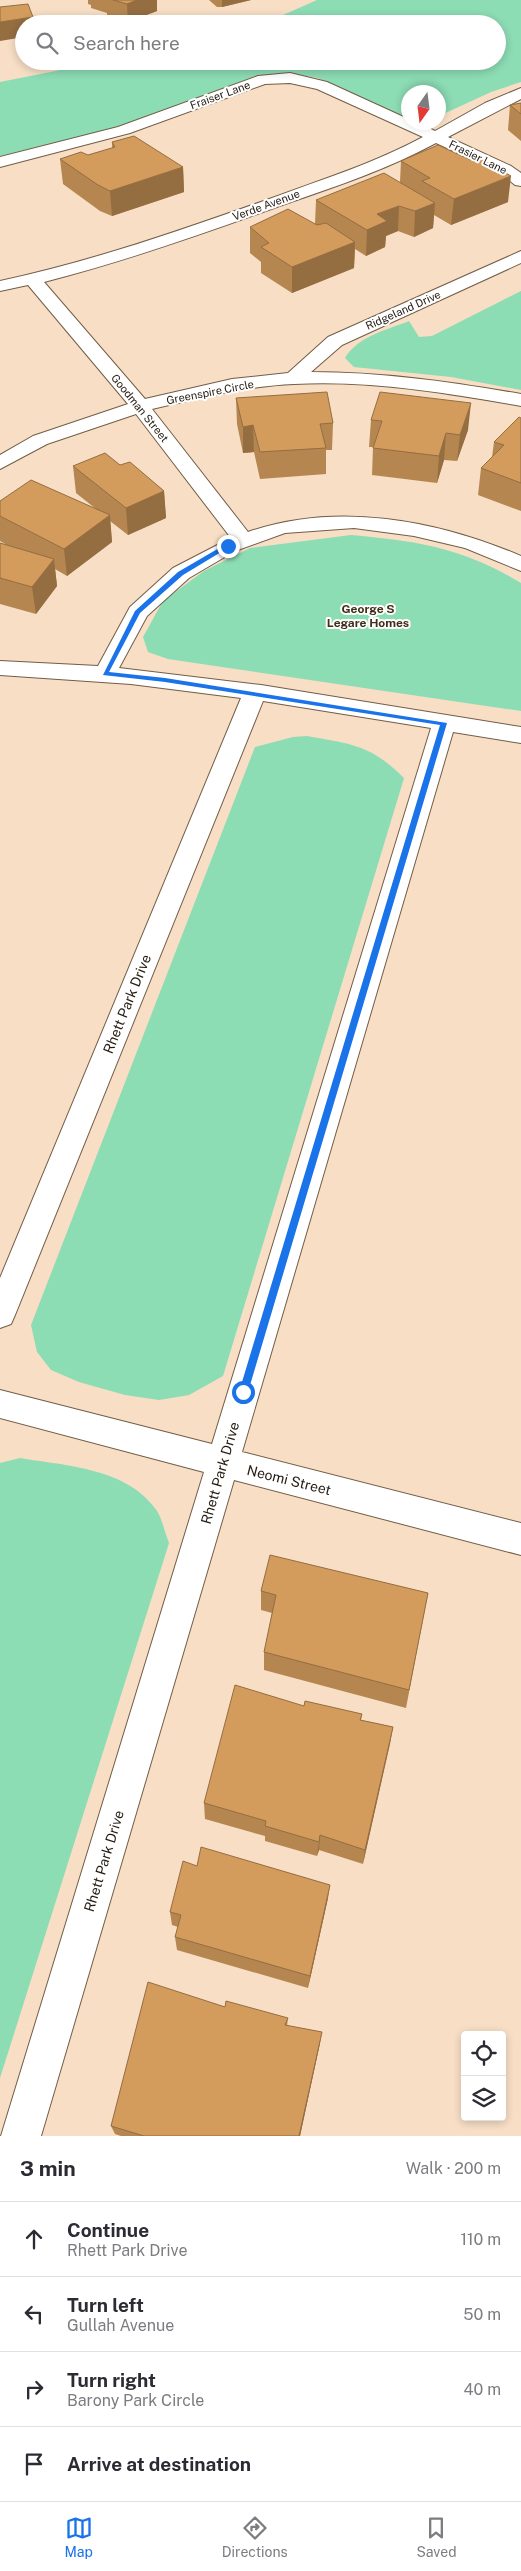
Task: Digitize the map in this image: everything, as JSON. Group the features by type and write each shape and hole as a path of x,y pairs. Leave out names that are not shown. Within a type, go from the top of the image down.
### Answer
{"street":[{"name":"Fraiser Lane","path":"0,162 116,132 263,79 278,78 308,81 322,85 434,136"},
{"name":"Verde Avenue","path":"0,286 32,279 176,237 362,171 404,154 496,102 521,93"},
{"name":"Frasier Lane","path":"434,136 505,169 521,181"},
{"name":"Ridgeland Drive","path":"294,378 335,341 521,256"},
{"name":"Goodman Street","path":"32,279 140,406 243,540"},
{"name":"Greenspire Circle","path":"0,463 40,440 140,406 232,385 294,378 366,378 425,384 521,400"},
{"path":"105,674 138,612 181,573 228,546 282,527 354,522 414,530 472,543 521,564"},
{"path":"0,668 64,669 105,674 254,694 521,735"},
{"name":"Rhett Park Drive","path":"0,1315 254,694"},
{"name":"Rhett Park Drive","path":"21,2136 444,723"},
{"name":"Neomi Street","path":"0,1404 521,1539"}],"green space":[{"path":"317,0 521,0 521,82 491,92 446,113 446,85 401,85 401,116 318,78 302,75 269,75 253,77 118,128 0,156 0,82 61,70 506,70 506,15 283,15"},
{"path":"521,291 521,390 451,377 354,367 345,358 357,344 365,339 409,321 419,337 432,336"},
{"path":"351,535 398,540 439,548 479,562 521,583 521,711 168,659 148,652 143,637 163,601 204,571 250,548"},
{"path":"307,736 349,744 371,752 404,778 223,1376 189,1395 159,1400 125,1395 79,1382 51,1370 37,1352 31,1325 255,747 293,737"},
{"path":"20,1458 95,1471 113,1477 130,1486 145,1497 157,1511 169,1543 0,2078 0,1463"}],"building":[{"path":"113,0 137,0 127,4"},
{"path":"28,4 32,15 15,15 15,20 0,22 0,7"},
{"path":"521,103 521,114 510,105"},
{"path":"134,136 183,167 110,191 60,159 81,152 88,155 115,147 112,142"},
{"path":"438,145 473,161 481,159 511,176 454,199 422,181 430,178 401,161"},
{"path":"384,173 435,203 415,211 399,206 377,214 387,221 367,230 316,200"},
{"path":"288,209 317,225 326,223 355,242 292,267 261,247 269,243 250,227"},
{"path":"327,392 333,423 320,424 326,448 260,452 253,425 243,427 236,398"},
{"path":"380,392 471,403 460,435 446,433 439,456 373,448 382,421 371,420"},
{"path":"519,417 521,418 521,483 481,468 504,445 494,442"},
{"path":"105,453 120,465 130,462 164,491 126,508 73,466"},
{"path":"31,480 110,515 64,549 0,516 0,501"},
{"path":"0,543 54,559 32,587 0,578"},
{"path":"270,1555 428,1593 409,1690 264,1652 276,1595 261,1591"},
{"path":"235,1685 304,1706 305,1701 362,1714 360,1720 393,1727 365,1850 320,1835 319,1842 265,1826 266,1821 204,1803"},
{"path":"201,1847 330,1885 310,1976 175,1937 181,1915 170,1912 183,1861 197,1866"},
{"path":"148,1982 225,2007 226,2001 288,2018 285,2025 322,2032 299,2136 144,2136 111,2126"}],"district":[{"name":"George S Legare Homes","path":"368,616"}],"route":[{"path":"228,546 181,573 138,612 105,674 165,680 444,723 243,1392"}]}
